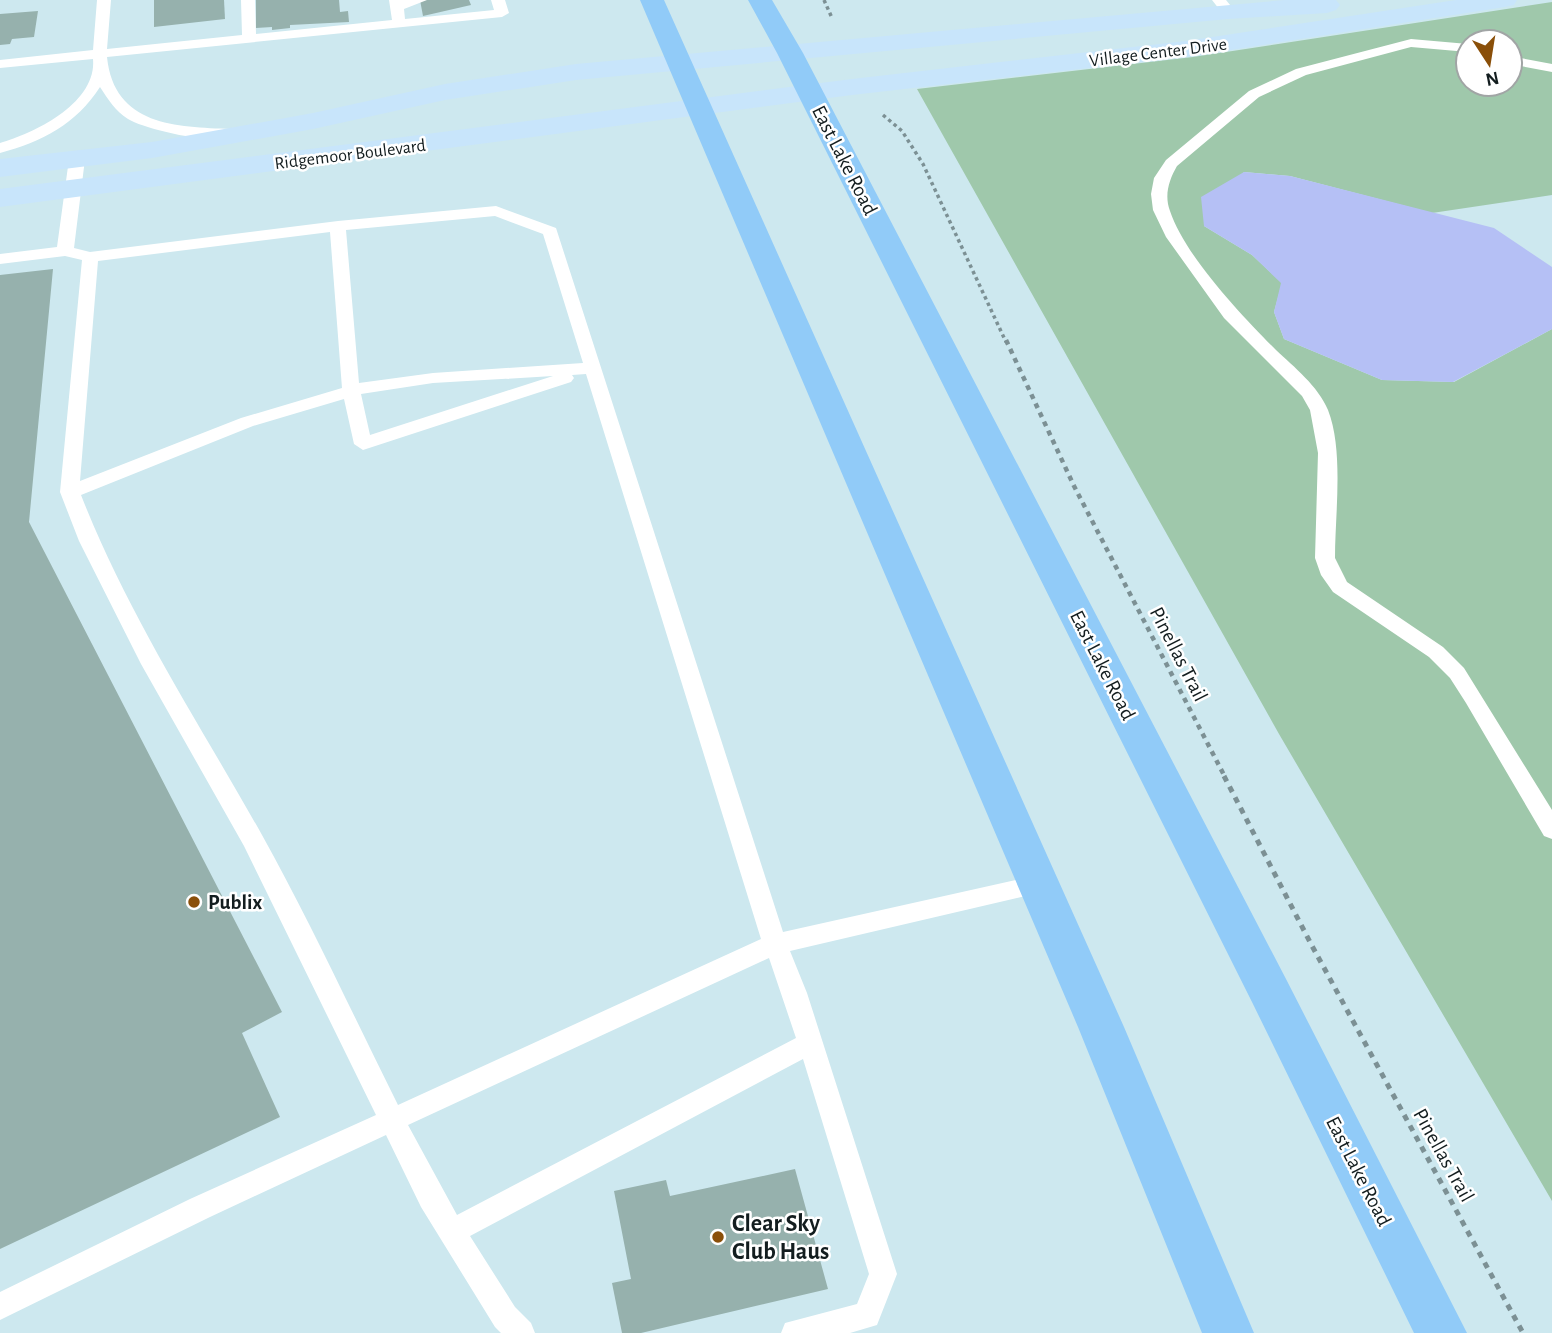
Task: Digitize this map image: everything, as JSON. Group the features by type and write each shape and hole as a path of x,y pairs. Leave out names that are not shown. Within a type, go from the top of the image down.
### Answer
{"main road":[{"path":"652,0 1038,884 1228,1333"},
{"name":"East Lake Road","path":"761,0 1264,979 1441,1333"}],"street":[{"name":"Village Center Drive","path":"790,53 1224,6 1420,0"},
{"name":"Village Center Drive","path":"810,93 1186,49 1505,0"},
{"name":"Ridgemoor Boulevard","path":"0,168 152,150 497,83 576,72 790,53"},
{"name":"Ridgemoor Boulevard","path":"0,198 810,93"}],"lane":[{"path":"0,148 44,133 74,113 94,86 100,60 104,0"},
{"path":"248,0 249,38"},
{"path":"399,24 396,3 420,0"},
{"path":"0,64 100,60 249,38 267,32 399,24 502,13 498,0"},
{"path":"1454,47 1411,43 1384,48 1301,72 1254,94 1176,157 1162,178 1159,194 1161,210 1174,237 1203,281 1230,314 1309,393 1319,410 1327,453 1325,558 1331,575 1340,587 1436,652 1457,673 1474,697 1552,830"},
{"path":"100,60 112,97 132,116 167,129 244,134"},
{"path":"1524,63 1552,68"},
{"path":"65,251 77,159"},
{"path":"0,259 65,251 90,257 338,226 496,211 550,231 775,944 795,993 883,1274 867,1315 795,1333"},
{"path":"338,226 351,391 363,444 594,368"},
{"path":"90,257 70,492 89,541 151,664 254,842 431,1198 505,1317 521,1333"},
{"path":"70,492 247,422 351,391 433,378 594,368"},
{"path":"0,1306 200,1208 775,944 1038,884"},
{"path":"452,1231 810,1043"}],"path":[{"path":"824,0 833,20 822,35 829,49"},
{"name":"Pinellas Trail","path":"852,87 862,105 891,120 902,131 923,164 1074,486 1311,944 1523,1333"}],"green space":[{"path":"1552,2 1552,195 1432,213 1290,176 1244,172 1204,226 1252,255 1282,283 1274,312 1284,339 1382,380 1454,382 1552,329 1552,1201 1279,734 917,89 1193,57"}],"water":[{"path":"1244,172 1290,176 1494,228 1552,267 1552,329 1453,382 1382,380 1284,339 1274,312 1281,283 1252,255 1204,226 1201,197"}],"building":[{"path":"154,0 224,0 225,19 154,27"},
{"path":"256,0 339,0 340,12 348,11 349,22 290,25 290,28 272,30 272,27 256,28"},
{"path":"420,0 469,0 471,5 423,16"},
{"path":"38,11 34,37 12,39 10,44 0,45 0,14"},
{"path":"53,269 29,522 282,1012 242,1033 280,1117 0,1249 0,275"},
{"name":"Clear Sky Club Haus","path":"795,1169 828,1289 641,1333 622,1333 612,1283 631,1279 614,1191 666,1180 670,1196"}],"place":[{"name":"Publix","path":"194,902"},
{"name":"Clear Sky Club Haus","path":"718,1237"}]}
